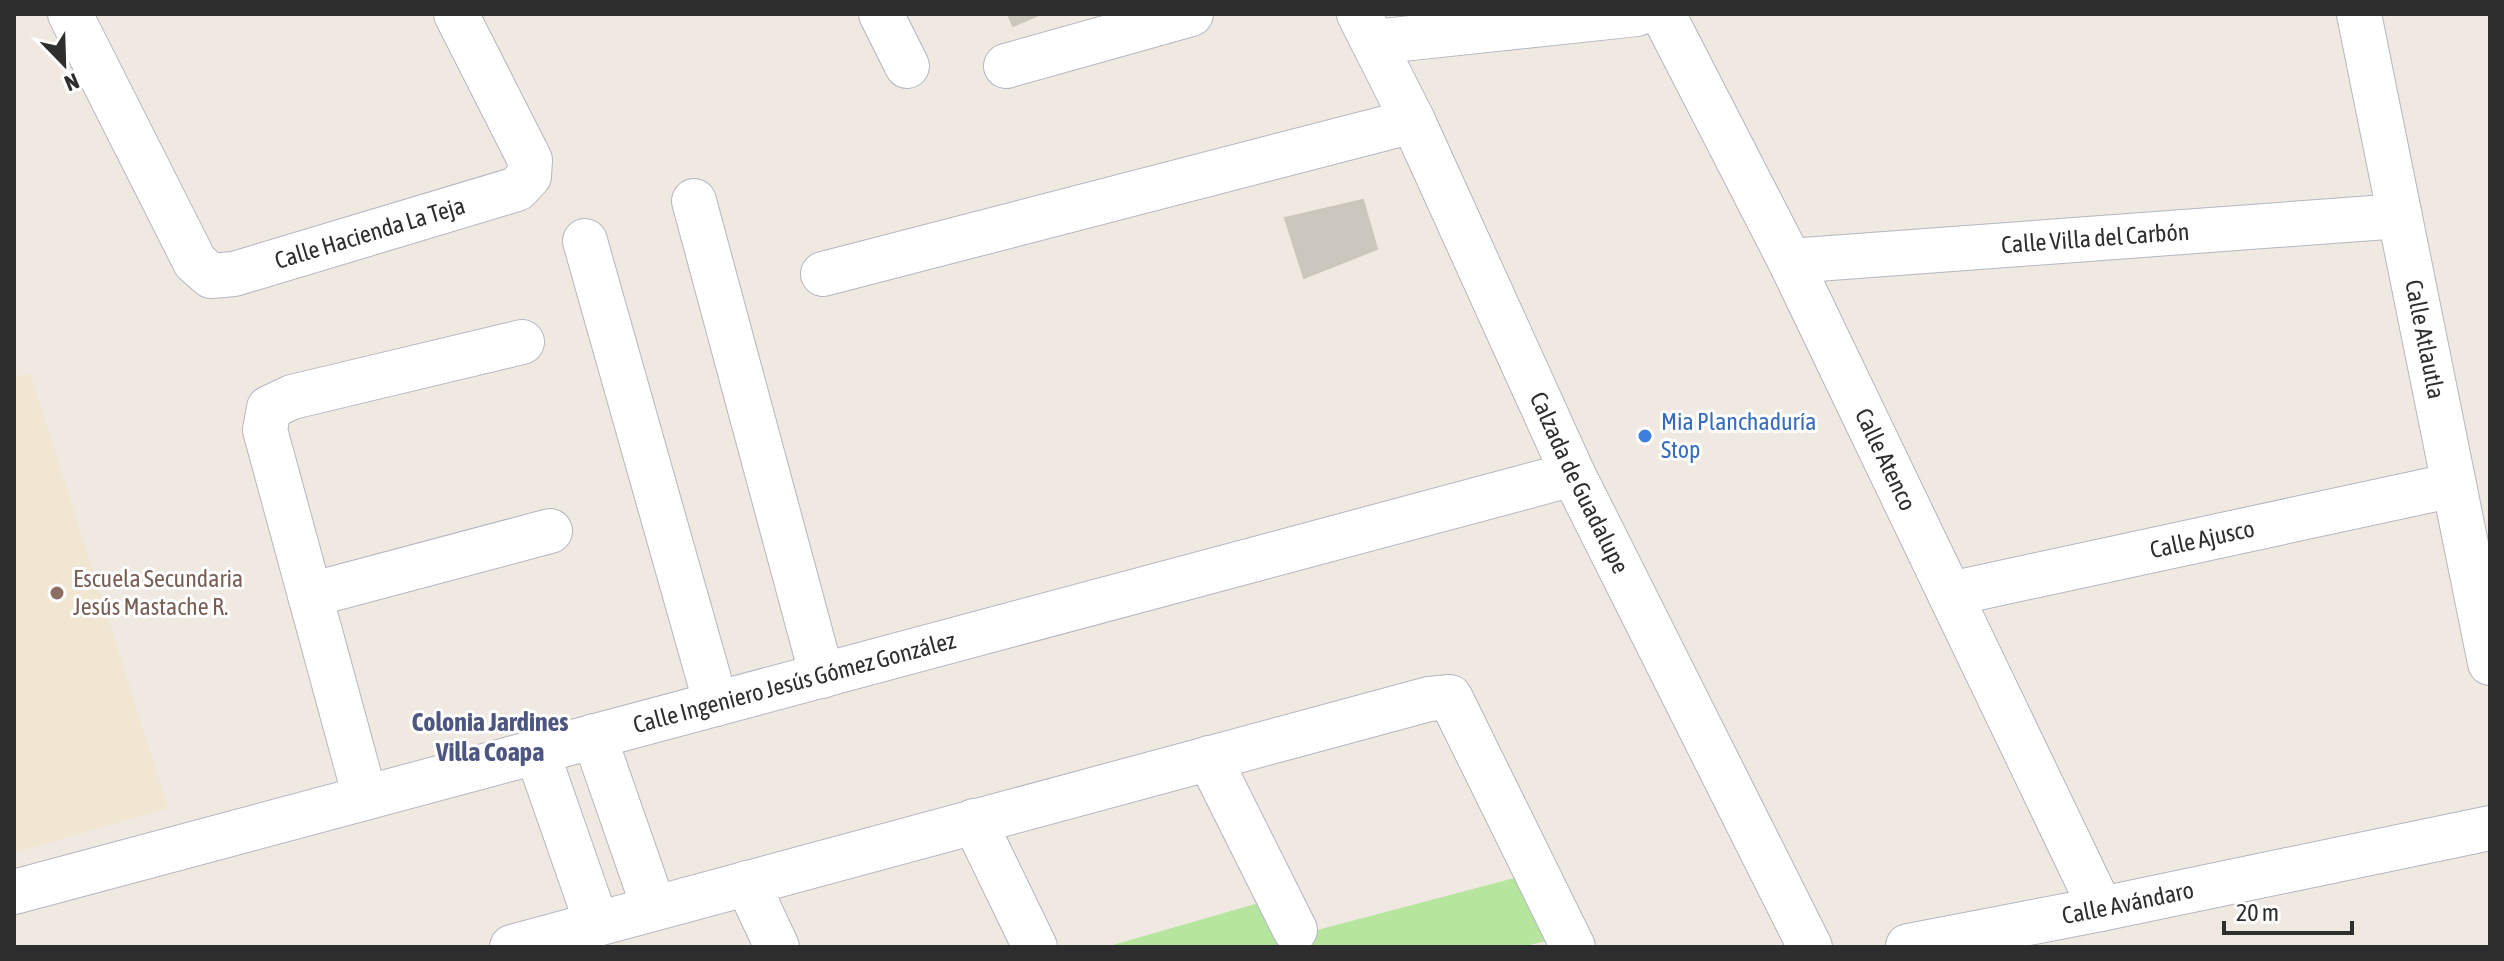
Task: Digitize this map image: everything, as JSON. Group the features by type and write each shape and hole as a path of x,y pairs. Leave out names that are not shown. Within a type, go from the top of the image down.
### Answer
{"street":[{"name":"Calle Hacienda La Teja","path":"70,14 195,262 211,276 234,274 517,189 529,176 530,160 456,14"},
{"path":"881,14 907,66"},
{"path":"1006,66 1191,14"},
{"path":"1366,28 1637,14"},
{"name":"Calle Atenco","path":"1663,14 1790,261 2101,909"},
{"name":"Calle Atlautla","path":"2359,14 2490,663"},
{"name":"Calzada de Guadalupe","path":"1366,28 1413,121 1573,474 1810,947"},
{"path":"823,274 1413,121"},
{"path":"694,201 822,676"},
{"name":"Calle Villa del Carbón","path":"1790,261 2400,216"},
{"path":"585,241 716,704"},
{"path":"365,797 265,430 269,408 292,397 522,342"},
{"name":"Calle Ingeniero Jesús Gómez González","path":"14,892 1573,474"},
{"name":"Calle Ajusco","path":"1950,594 2454,485"},
{"path":"310,595 550,531"},
{"path":"512,947 575,935 654,908 1429,699 1450,697 1573,947"},
{"path":"594,736 654,908"},
{"path":"537,752 575,935"},
{"path":"1209,758 1295,930"},
{"path":"974,821 1035,947"},
{"name":"Calle Avándaro","path":"1908,946 2490,828"},
{"path":"747,883 777,947"}],"shaded area":[{"name":"Escuela Secundaria Jesús Mastache R.","path":"30,373 168,808 14,853 14,378"}],"green space":[{"path":"1522,876 1557,938 1522,947 1106,947 1269,900 1287,938"}],"building":[{"path":"1008,14 1041,14 1013,26"},
{"path":"1363,200 1377,249 1304,278 1285,218"}],"place":[{"name":"Mia Planchaduría Stop","path":"1645,436"},
{"name":"Escuela Secundaria Jesús Mastache R.","path":"57,593"}],"district":[{"name":"Colonia Jardines Villa Coapa","path":"490,737"}]}
